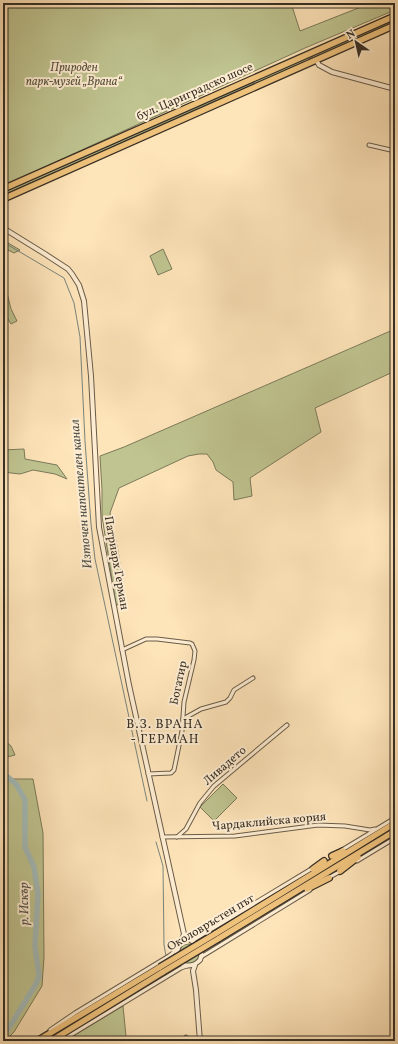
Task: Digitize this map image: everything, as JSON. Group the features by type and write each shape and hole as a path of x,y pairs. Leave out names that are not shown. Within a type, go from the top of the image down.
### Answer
{"highway":[{"name":"бул. Цариградско шосе","path":"3,189 395,16"},
{"name":"бул. Цариградско шосе","path":"3,199 395,25"},
{"name":"Околовръстен път","path":"51,1041 163,972 273,898 395,824"},
{"path":"332,856 386,829"},
{"name":"Околовръстен път","path":"38,1041 160,967 278,903 395,831"},
{"path":"340,871 379,841"},
{"path":"273,898 324,861"},
{"path":"278,903 329,878"}],"street":[{"path":"316,60 319,65 332,72 395,89"},
{"path":"369,144 395,151"},
{"name":"Патриарх Герман","path":"3,228 68,269 75,278 82,292 86,309 99,528 122,650 184,934"},
{"name":"Богатир","path":"122,650 146,639 192,644 194,655 184,702 182,731 174,770 171,773 148,774"},
{"path":"183,719 201,708 228,700 234,690 253,678"},
{"name":"Ливадето","path":"177,837 186,829 196,809 214,786 287,725"},
{"path":"181,944 191,941 395,818"},
{"name":"Чардаклийска кория","path":"162,838 187,836 235,836 318,825 377,829"},
{"path":"362,828 366,836"},
{"path":"186,829 187,836"},
{"path":"200,1041 193,971 195,964 201,957 395,838"},
{"path":"34,1041 75,1013 169,956 178,949 184,934 200,947 201,957"},
{"path":"178,949 178,960 193,971"},
{"path":"61,1041 179,969 195,964"},
{"path":"391,1041 395,1038"}],"green space":[{"name":"Природен парк-музей „Врана“","path":"3,3 291,3 300,31 371,3 395,3 395,10 305,48 3,186"},
{"path":"395,19 395,22 310,59 313,55"},
{"path":"310,56 309,60 3,195 3,193 47,172"},
{"path":"3,240 20,250 14,253 4,248 3,250"},
{"path":"163,249 172,269 158,275 150,256"},
{"path":"3,277 11,309 17,321 11,324 3,311"},
{"path":"395,329 395,371 315,408 321,432 250,478 252,496 234,500 233,482 216,470 213,462 207,454 188,456 119,488 110,513 118,551 126,603 116,605 102,516 100,456 124,447"},
{"path":"24,449 25,459 57,465 67,479 55,474 33,470 20,474 3,472 3,450"},
{"path":"3,739 11,746 15,755 3,758"},
{"path":"3,779 33,779 43,833 44,957 42,986 14,1032 5,1041 3,1041"},
{"path":"223,784 237,798 214,821 200,807"},
{"path":"189,944 196,947 199,954 196,961 189,964 182,961 179,954 182,947"},
{"path":"123,1006 126,1036 125,1041 65,1041"}],"waterway":[{"name":"Източен напоителен канал","path":"3,242 64,278 74,303 80,337 85,441 95,559 147,801"},
{"name":"р. Искър","path":"3,773 16,784 25,800 25,847 34,867 38,894 35,946 39,976 36,984 3,1035"},
{"name":"Източен напоителен канал","path":"156,842 163,866 164,945 166,956"}],"district":[{"name":"В.З. ВРАНА - ГЕРМАН","path":"165,732"}]}
